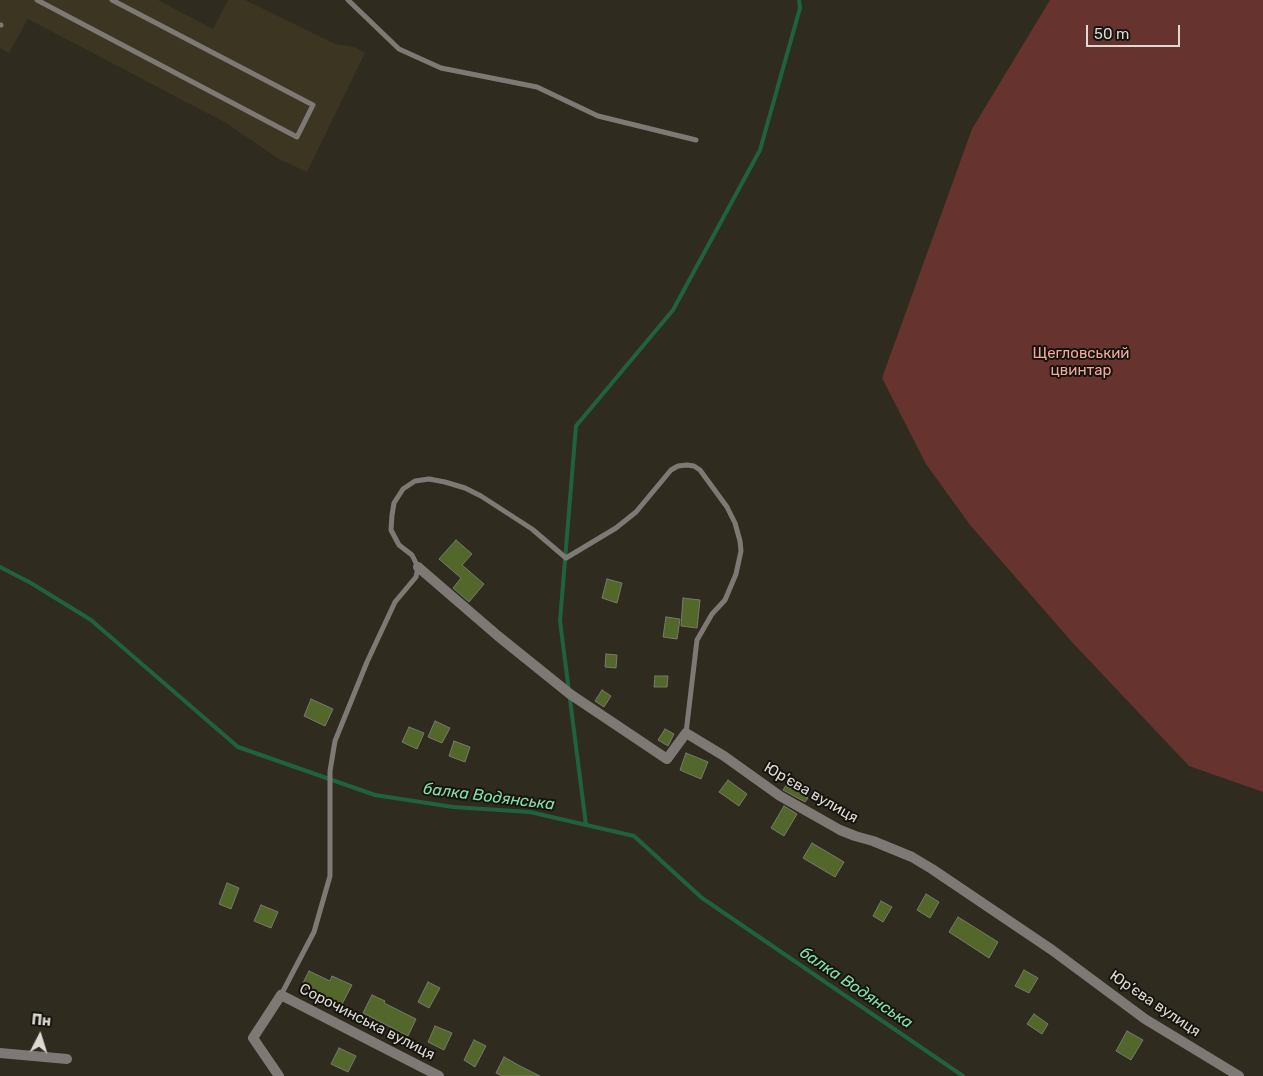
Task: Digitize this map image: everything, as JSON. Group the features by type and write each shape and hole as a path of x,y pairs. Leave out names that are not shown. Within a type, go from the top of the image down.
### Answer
{"street":[{"path":"418,567 498,636 570,694 667,759 686,733"},
{"name":"Юр’єва вулиця","path":"686,733 724,756 780,796 840,830 892,848 932,869 1052,950 1145,1019 1239,1076"},
{"path":"279,1076 253,1038 281,995"},
{"name":"Сорочинська вулиця","path":"281,995 440,1076"},
{"path":"0,1053 67,1059"}],"lane":[{"path":"37,0 297,137 313,105 112,0"},
{"path":"348,0 399,49 441,68 537,87 598,116 696,140"},
{"path":"281,995 314,932 330,876 330,772 335,741 367,662 395,602 416,577 418,567 412,556 398,545 391,530 394,503 404,489 415,481 428,479 445,482 465,488 481,496 532,530 566,558 616,528 636,512 671,470 687,464 694,466 704,475 727,507 735,523 741,552 736,574 725,600 712,614 697,640 686,733"}],"shaded area":[{"path":"0,0 158,0 213,29 228,0 245,0 335,44 354,47 365,53 307,172 279,159 226,123 28,19 9,53 0,48"}],"green space":[{"name":"Щегловський цвинтар","path":"1050,0 1263,0 1263,792 1189,766 1071,641 970,525 926,464 882,378 972,129"}],"building":[{"path":"456,540 472,554 462,565 484,584 469,602 453,588 461,578 439,559"},
{"path":"607,579 622,583 617,603 602,598"},
{"path":"683,598 700,600 697,628 681,626"},
{"path":"666,617 680,619 677,639 663,637"},
{"path":"606,654 617,655 616,668 605,667"},
{"path":"655,676 668,676 667,687 654,687"},
{"path":"602,690 611,696 604,707 595,701"},
{"path":"311,699 333,709 325,726 304,716"},
{"path":"435,721 450,728 442,743 428,737"},
{"path":"409,727 424,733 417,749 402,742"},
{"path":"665,729 674,734 668,746 658,740"},
{"path":"454,741 470,747 465,762 449,756"},
{"path":"686,753 708,762 701,779 680,770"},
{"path":"728,780 747,794 739,806 719,792"},
{"path":"787,784 808,798 805,802 783,790"},
{"path":"784,806 797,814 784,836 771,828"},
{"path":"812,843 844,862 835,877 803,858"},
{"path":"227,883 239,888 231,909 219,904"},
{"path":"926,894 939,902 930,918 917,910"},
{"path":"881,901 892,907 883,922 873,916"},
{"path":"261,905 278,912 271,928 254,921"},
{"path":"958,917 998,942 989,958 949,932"},
{"path":"1024,970 1038,978 1029,993 1015,986"},
{"path":"309,971 330,981 332,976 352,985 341,1006 301,987"},
{"path":"428,982 440,988 429,1008 418,1002"},
{"path":"372,995 416,1019 408,1036 363,1013"},
{"path":"1034,1014 1048,1024 1042,1034 1027,1024"},
{"path":"435,1026 452,1033 444,1050 428,1042"},
{"path":"1127,1031 1143,1040 1131,1060 1116,1051"},
{"path":"474,1040 486,1046 475,1067 464,1060"},
{"path":"339,1048 356,1056 348,1072 331,1064"},
{"path":"504,1057 540,1076 502,1076 496,1073"}],"waterway":[{"path":"586,825 560,621 576,426 673,310 760,150 800,8 799,0"},
{"name":"балка Водянська","path":"0,567 31,583 91,620 238,747 375,795 453,807 530,812 634,836 702,898 963,1076"}]}
